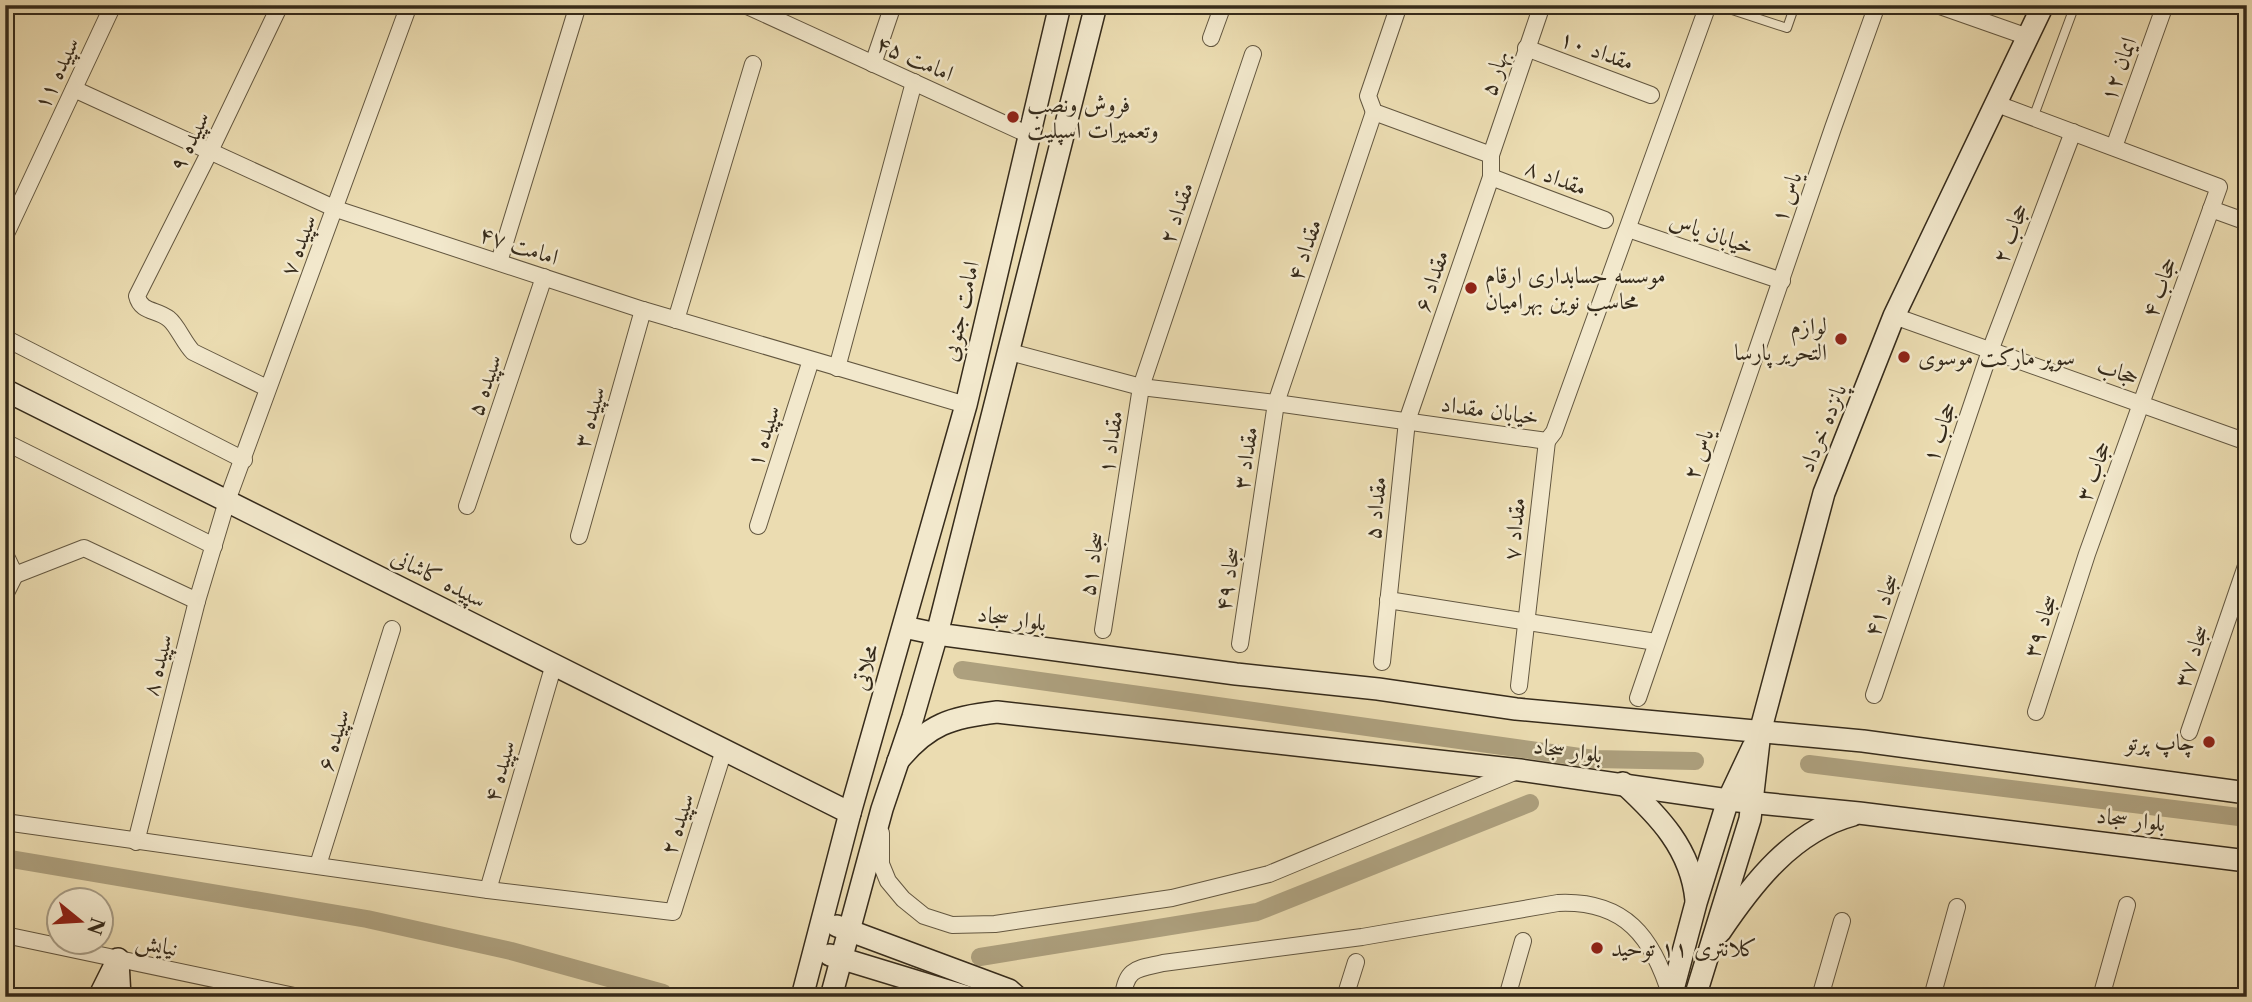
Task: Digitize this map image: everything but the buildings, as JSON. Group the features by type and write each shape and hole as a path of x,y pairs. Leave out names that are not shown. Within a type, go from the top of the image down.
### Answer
{"main road":[{"name":"امامت جنوبی","path":"904,627 980,346 1060,5"},
{"path":"831,997 882,809 937,634 1096,5"},
{"name":"پانزده خرداد","path":"1695,997 1753,802 1760,732 1824,493 1894,316 2043,5"},
{"path":"980,346 1010,352"},
{"name":"سپیده کاشانی","path":"5,390 850,813"},
{"name":"محلاتی","path":"802,997 850,813 904,627 937,634"},
{"name":"بلوار سجاد","path":"937,634 1236,674 1378,689 1516,709 1863,741 2247,793"},
{"name":"بلوار سجاد","path":"898,761 925,733 948,720 997,712 1520,770 1728,800 1860,813 2247,861"},
{"name":"پانزده خرداد","path":"1671,997 1696,903 1728,800 1760,732"},
{"path":"1623,783 1671,832 1690,871 1696,903"},
{"path":"1707,951 1748,891 1782,856 1823,826 1860,813"},
{"path":"821,922 1009,990 1017,997"},
{"path":"814,951 968,997"},
{"path":"99,997 118,959"},
{"path":"118,959 120,997"}],"street":[{"name":"سپیده ۱۱","path":"5,236 113,5"},
{"name":"سپیده ۹","path":"267,388 193,352 169,319 145,309 139,304 137,296 211,151 280,5"},
{"name":"سپیده ۷","path":"228,501 267,388 410,5"},
{"path":"499,262 579,5"},
{"name":"امامت ۴۵","path":"745,5 1029,135"},
{"path":"873,64 893,5"},
{"path":"1211,38 1223,5"},
{"path":"1399,5 1368,96 1374,112 1491,155"},
{"name":"بهار ۵","path":"1491,155 1542,5"},
{"name":"خیابان مقداد","path":"1010,352 1141,387 1546,441 1554,432 1708,5"},
{"name":"یاس ۱","path":"1782,281 1877,5"},
{"name":"ایمان ۱۲","path":"2114,147 2165,5"},
{"path":"1939,6 2028,37"},
{"name":"مقداد ۱۰","path":"1526,48 1651,95"},
{"name":"مقداد ۲","path":"1141,387 1253,54"},
{"path":"676,320 753,64"},
{"path":"837,368 914,82"},
{"name":"امامت ۴۷","path":"74,89 336,209 643,310 965,405"},
{"path":"1997,104 2114,147"},
{"name":"مقداد ۴","path":"1276,403 1374,112"},
{"name":"حجاب ۲","path":"1990,351 2073,132"},
{"name":"حجاب ۴","path":"2114,147 2219,187 2141,403"},
{"name":"مقداد ۶","path":"1408,421 1491,177 1491,155"},
{"name":"مقداد ۸","path":"1491,177 1605,220"},
{"path":"2211,209 2247,222"},
{"name":"خیابان یاس","path":"1628,229 1782,281"},
{"name":"سپیده ۵","path":"467,506 544,277"},
{"name":"یاس ۲","path":"1638,698 1782,281"},
{"name":"سپیده ۳","path":"579,536 643,310"},
{"name":"حجاب","path":"1894,316 2247,442"},
{"path":"5,338 244,460"},
{"name":"حجاب ۱","path":"1931,528 1990,351"},
{"name":"سپیده ۱","path":"758,526 811,360"},
{"name":"مقداد ۱","path":"1123,504 1141,387"},
{"name":"مقداد ۳","path":"1259,520 1276,403"},
{"name":"حجاب ۳","path":"2088,554 2141,403"},
{"name":"مقداد ۵","path":"1382,662 1408,421"},
{"name":"مقداد ۷","path":"1519,686 1546,441"},
{"path":"5,442 214,546"},
{"name":"سپیده ۸","path":"136,842 197,601 228,501"},
{"name":"سجاد ۵۱","path":"1103,630 1123,504"},
{"name":"سجاد ۴۹","path":"1240,644 1259,520"},
{"name":"سجاد ۴۱","path":"1874,695 1931,528"},
{"path":"5,595 15,575 84,548 197,601"},
{"path":"5,554 15,575"},
{"name":"سجاد ۳۹","path":"2036,712 2088,554"},
{"name":"سجاد ۳۷","path":"2189,732 2247,564"},
{"path":"1388,600 1656,642"},
{"name":"سپیده ۶","path":"318,865 392,629"},
{"name":"سپیده ۴","path":"488,890 554,664"},
{"name":"سپیده ۲","path":"488,890 673,912 724,750"},
{"path":"882,809 881,864 888,881 903,900 924,916 952,925 995,924 1172,898 1269,874 1520,770"},
{"path":"5,822 488,890"},
{"path":"1123,997 1127,977 1135,969 1163,963 1363,937 1558,903 1583,902 1602,906 1633,926 1648,943 1657,959 1671,997"},
{"path":"2101,997 2127,905"},
{"path":"1932,997 1957,907"},
{"path":"1820,997 1842,921"},
{"name":"نیایش","path":"5,935 257,992 299,997"},
{"path":"1507,997 1523,941"},
{"path":"1345,997 1356,962"}],"lane":[{"path":"1717,5 1787,28 1795,5"},
{"path":"2033,118 2075,5"}],"waterway":[{"path":"962,670 1594,759 1695,761"},
{"path":"1809,764 2247,818"},
{"path":"980,957 1257,912 1530,803"},
{"path":"5,858 367,919 511,951 663,993"}],"place":[{"name":"فروش ونصب وتعمیرات اسپلیت","path":"1013,117"},
{"name":"موسسه حسابداری ارقام محاسب نوین بهرامیان","path":"1471,288"},
{"name":"لوازم التحریر پارسا","path":"1841,339"},
{"name":"سوپر مارکت موسوی","path":"1904,357"},
{"name":"چاپ پرتو","path":"2209,742"},
{"name":"کلانتری ۱۱ توحید","path":"1597,948"}]}
